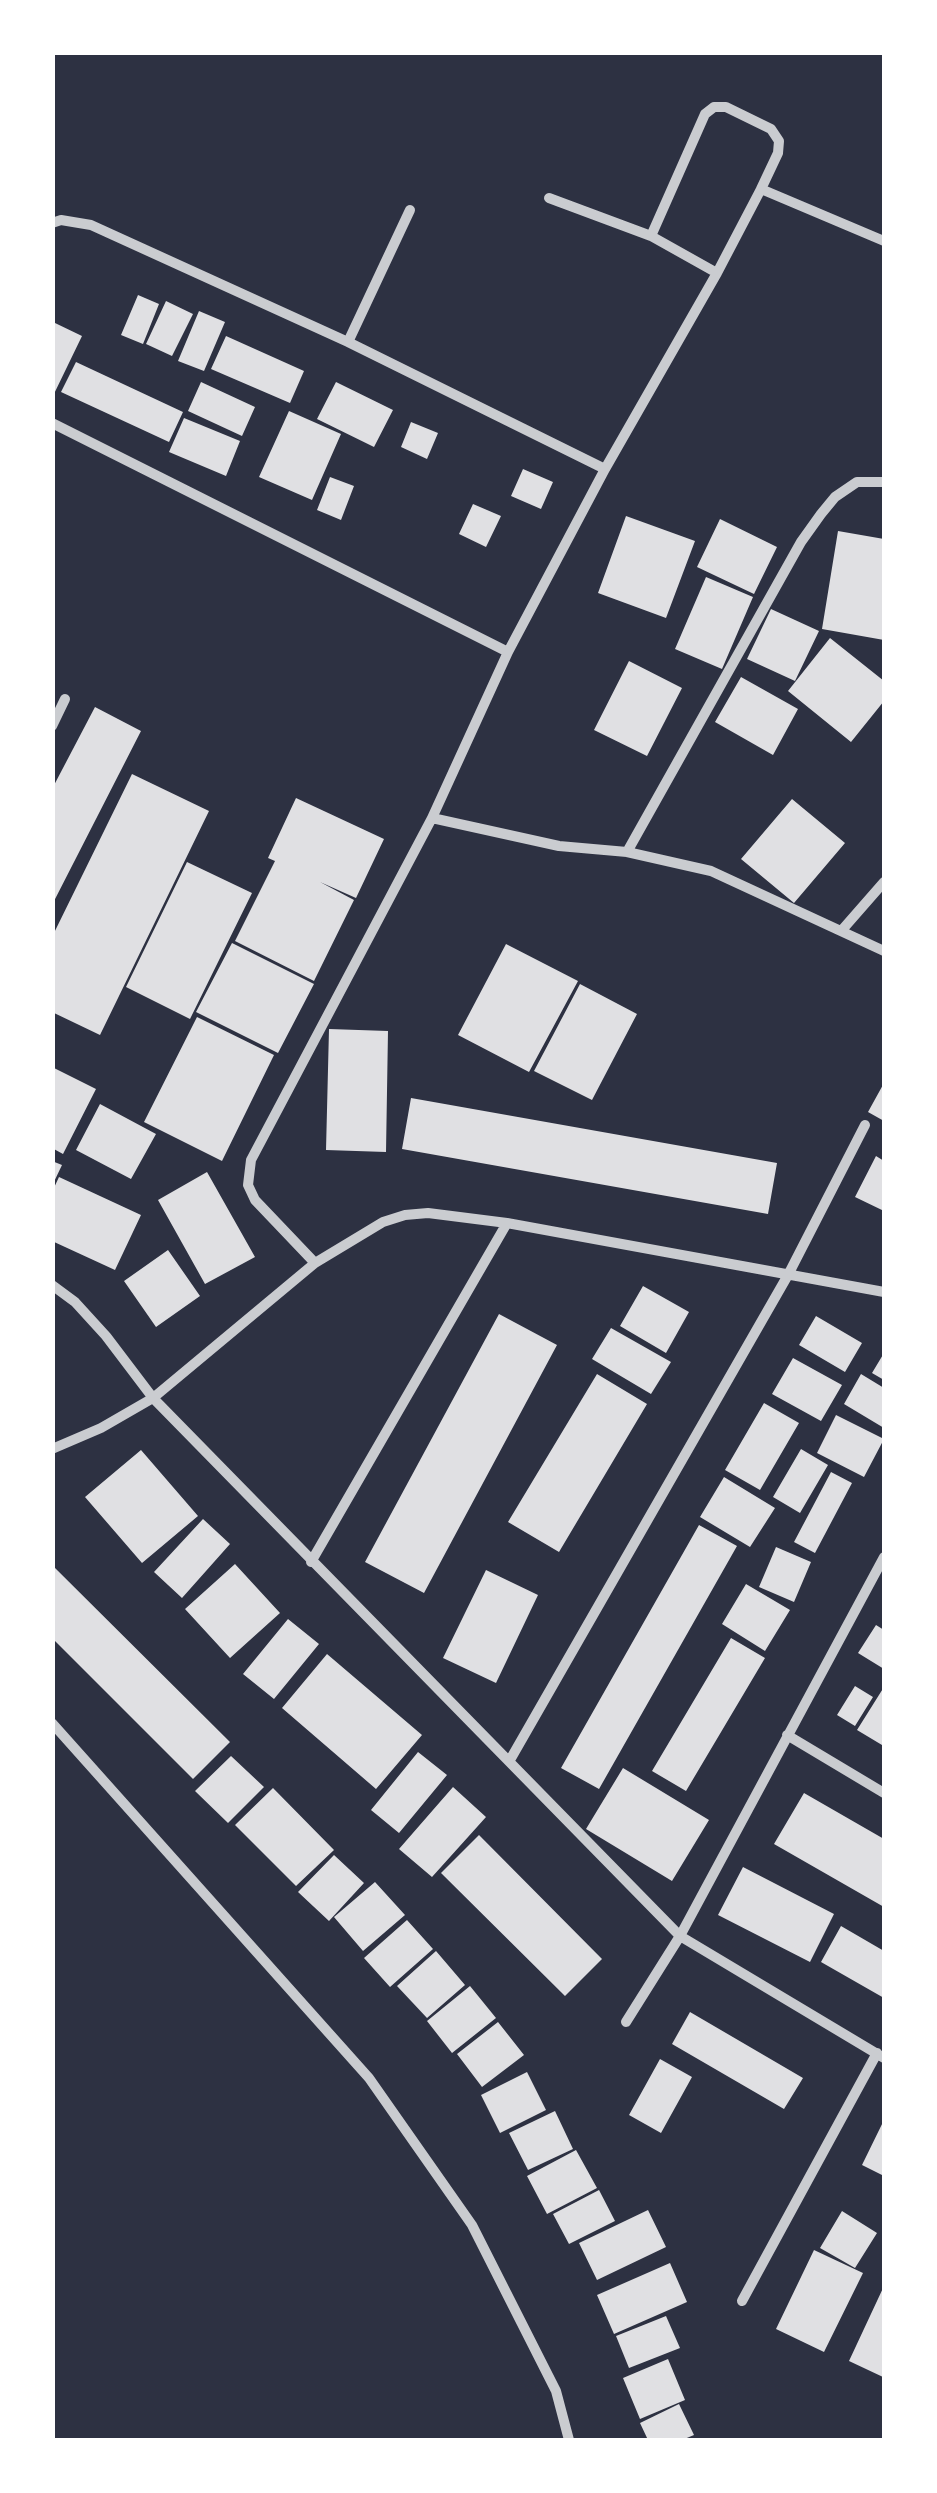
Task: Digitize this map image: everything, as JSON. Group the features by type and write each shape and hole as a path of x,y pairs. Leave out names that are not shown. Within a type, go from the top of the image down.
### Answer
{"street":[{"path":"316,1263 256,1200 248,1185 251,1160 432,818 508,652 604,469 717,273 761,188 778,153 779,140 772,129 726,107 714,107 705,114 651,236"},
{"path":"761,188 884,241"},
{"path":"550,198 651,236 717,273"},
{"path":"348,342 410,210"},
{"path":"52,223 61,220 91,225 348,342 604,469"},
{"path":"52,423 508,652"},
{"path":"628,852 811,528 835,497 857,482 884,482"},
{"path":"52,726 65,699"},
{"path":"432,818 559,846 628,852 711,871 884,951"},
{"path":"842,930 884,882"},
{"path":"510,1760 788,1274 865,1125"},
{"path":"52,1449 101,1428 152,1398 316,1263 383,1222 405,1215 428,1213 507,1223 884,1292"},
{"path":"311,1562 507,1223"},
{"path":"52,1286 75,1302 106,1336 152,1398 680,1936 881,2055 742,2300"},
{"path":"626,2022 680,1936 884,1557"},
{"path":"52,1723 369,2078 472,2225 556,2391 569,2440"},
{"path":"787,1735 884,1793"}],"building":[{"path":"138,295 159,304 143,344 121,335"},
{"path":"166,301 193,314 172,356 146,344"},
{"path":"199,311 225,322 204,371 178,361"},
{"path":"55,323 82,336 52,398 52,329"},
{"path":"226,336 304,371 290,403 211,369"},
{"path":"76,362 183,412 169,442 61,392"},
{"path":"201,382 255,407 242,436 188,411"},
{"path":"336,382 393,410 374,447 317,419"},
{"path":"289,411 341,434 312,500 259,477"},
{"path":"184,418 240,441 226,476 169,452"},
{"path":"411,422 438,433 427,459 401,447"},
{"path":"523,469 553,482 541,509 511,496"},
{"path":"330,477 354,486 341,520 317,510"},
{"path":"473,504 501,516 486,547 459,534"},
{"path":"626,516 695,541 666,618 598,593"},
{"path":"720,519 777,547 754,594 697,567"},
{"path":"838,531 884,539 884,640 822,629"},
{"path":"706,577 753,597 722,669 675,649"},
{"path":"771,609 819,631 795,681 747,659"},
{"path":"830,638 884,681 884,701 851,742 788,691"},
{"path":"629,661 682,688 647,756 594,730"},
{"path":"741,677 798,709 773,755 715,722"},
{"path":"95,707 141,731 52,905 52,789"},
{"path":"132,774 209,811 100,1035 52,1012 52,937"},
{"path":"296,798 384,839 356,898 320,882 354,900 314,981 235,941 275,861 268,858"},
{"path":"792,799 845,843 794,903 741,859"},
{"path":"187,862 252,893 190,1019 126,987"},
{"path":"232,943 314,984 278,1053 196,1012"},
{"path":"506,944 578,981 529,1072 458,1035"},
{"path":"580,984 637,1014 592,1100 534,1071"},
{"path":"197,1017 274,1055 222,1161 144,1122"},
{"path":"329,1029 388,1031 386,1152 326,1150"},
{"path":"52,1067 96,1089 63,1154 52,1148"},
{"path":"884,1083 884,1121 868,1112"},
{"path":"411,1098 777,1163 768,1214 402,1149"},
{"path":"100,1104 156,1134 131,1179 76,1150"},
{"path":"876,1156 884,1161 884,1211 855,1197"},
{"path":"52,1161 62,1165 52,1186"},
{"path":"207,1172 255,1257 205,1284 158,1200"},
{"path":"59,1177 141,1215 115,1270 52,1241 52,1192"},
{"path":"168,1250 200,1296 156,1327 124,1281"},
{"path":"643,1286 689,1312 666,1353 620,1326"},
{"path":"499,1314 557,1345 424,1593 365,1562"},
{"path":"816,1316 862,1343 845,1372 799,1345"},
{"path":"611,1328 671,1362 651,1394 592,1359"},
{"path":"884,1353 884,1380 872,1373"},
{"path":"793,1358 842,1385 821,1421 772,1394"},
{"path":"597,1374 647,1404 559,1552 508,1522"},
{"path":"861,1374 884,1388 884,1428 844,1404"},
{"path":"764,1403 799,1423 760,1490 725,1470"},
{"path":"836,1415 884,1439 864,1477 817,1453"},
{"path":"801,1449 828,1465 800,1513 773,1497"},
{"path":"141,1450 198,1516 142,1563 85,1497"},
{"path":"831,1472 852,1483 815,1553 794,1542"},
{"path":"724,1477 775,1508 750,1547 700,1517"},
{"path":"203,1519 230,1544 182,1598 154,1572"},
{"path":"699,1525 737,1546 599,1789 561,1768"},
{"path":"776,1547 811,1562 794,1602 759,1587"},
{"path":"235,1564 280,1613 230,1658 185,1609"},
{"path":"52,1565 230,1742 193,1779 52,1638"},
{"path":"486,1570 538,1595 496,1683 443,1658"},
{"path":"746,1584 790,1610 765,1651 722,1624"},
{"path":"288,1619 319,1644 274,1699 243,1674"},
{"path":"876,1625 884,1630 884,1669 858,1653"},
{"path":"731,1638 765,1658 686,1791 652,1771"},
{"path":"327,1654 422,1735 376,1789 282,1708"},
{"path":"855,1686 873,1697 855,1726 837,1715"},
{"path":"884,1687 884,1742 882,1745 857,1730"},
{"path":"418,1752 447,1775 399,1833 371,1810"},
{"path":"231,1756 264,1787 228,1823 195,1791"},
{"path":"623,1768 709,1820 672,1881 586,1829"},
{"path":"453,1787 486,1817 432,1877 399,1849"},
{"path":"273,1788 334,1850 296,1886 235,1825"},
{"path":"804,1793 884,1839 884,1907 774,1844"},
{"path":"479,1835 602,1959 565,1996 441,1873"},
{"path":"334,1855 364,1883 329,1921 298,1892"},
{"path":"743,1867 834,1914 810,1962 718,1915"},
{"path":"375,1882 405,1915 363,1951 334,1917"},
{"path":"407,1920 433,1949 390,1987 364,1958"},
{"path":"841,1926 884,1951 884,1998 821,1962"},
{"path":"436,1951 465,1985 427,2018 397,1986"},
{"path":"470,1986 496,2018 452,2053 427,2021"},
{"path":"690,2012 803,2078 784,2109 672,2044"},
{"path":"498,2022 524,2055 482,2087 457,2054"},
{"path":"660,2059 692,2077 661,2133 629,2115"},
{"path":"527,2072 546,2110 500,2133 481,2095"},
{"path":"555,2111 573,2149 528,2170 509,2133"},
{"path":"884,2120 884,2176 862,2165"},
{"path":"576,2150 597,2188 547,2214 527,2176"},
{"path":"599,2190 615,2221 569,2244 553,2214"},
{"path":"648,2210 666,2247 597,2280 579,2243"},
{"path":"842,2211 877,2233 855,2268 820,2248"},
{"path":"814,2250 863,2273 824,2352 776,2329"},
{"path":"670,2263 687,2302 614,2334 597,2295"},
{"path":"884,2286 884,2375 883,2377 849,2361"},
{"path":"666,2316 680,2348 629,2368 616,2336"},
{"path":"668,2359 685,2400 640,2419 623,2378"},
{"path":"679,2404 694,2435 682,2440 648,2440 640,2423"}]}
